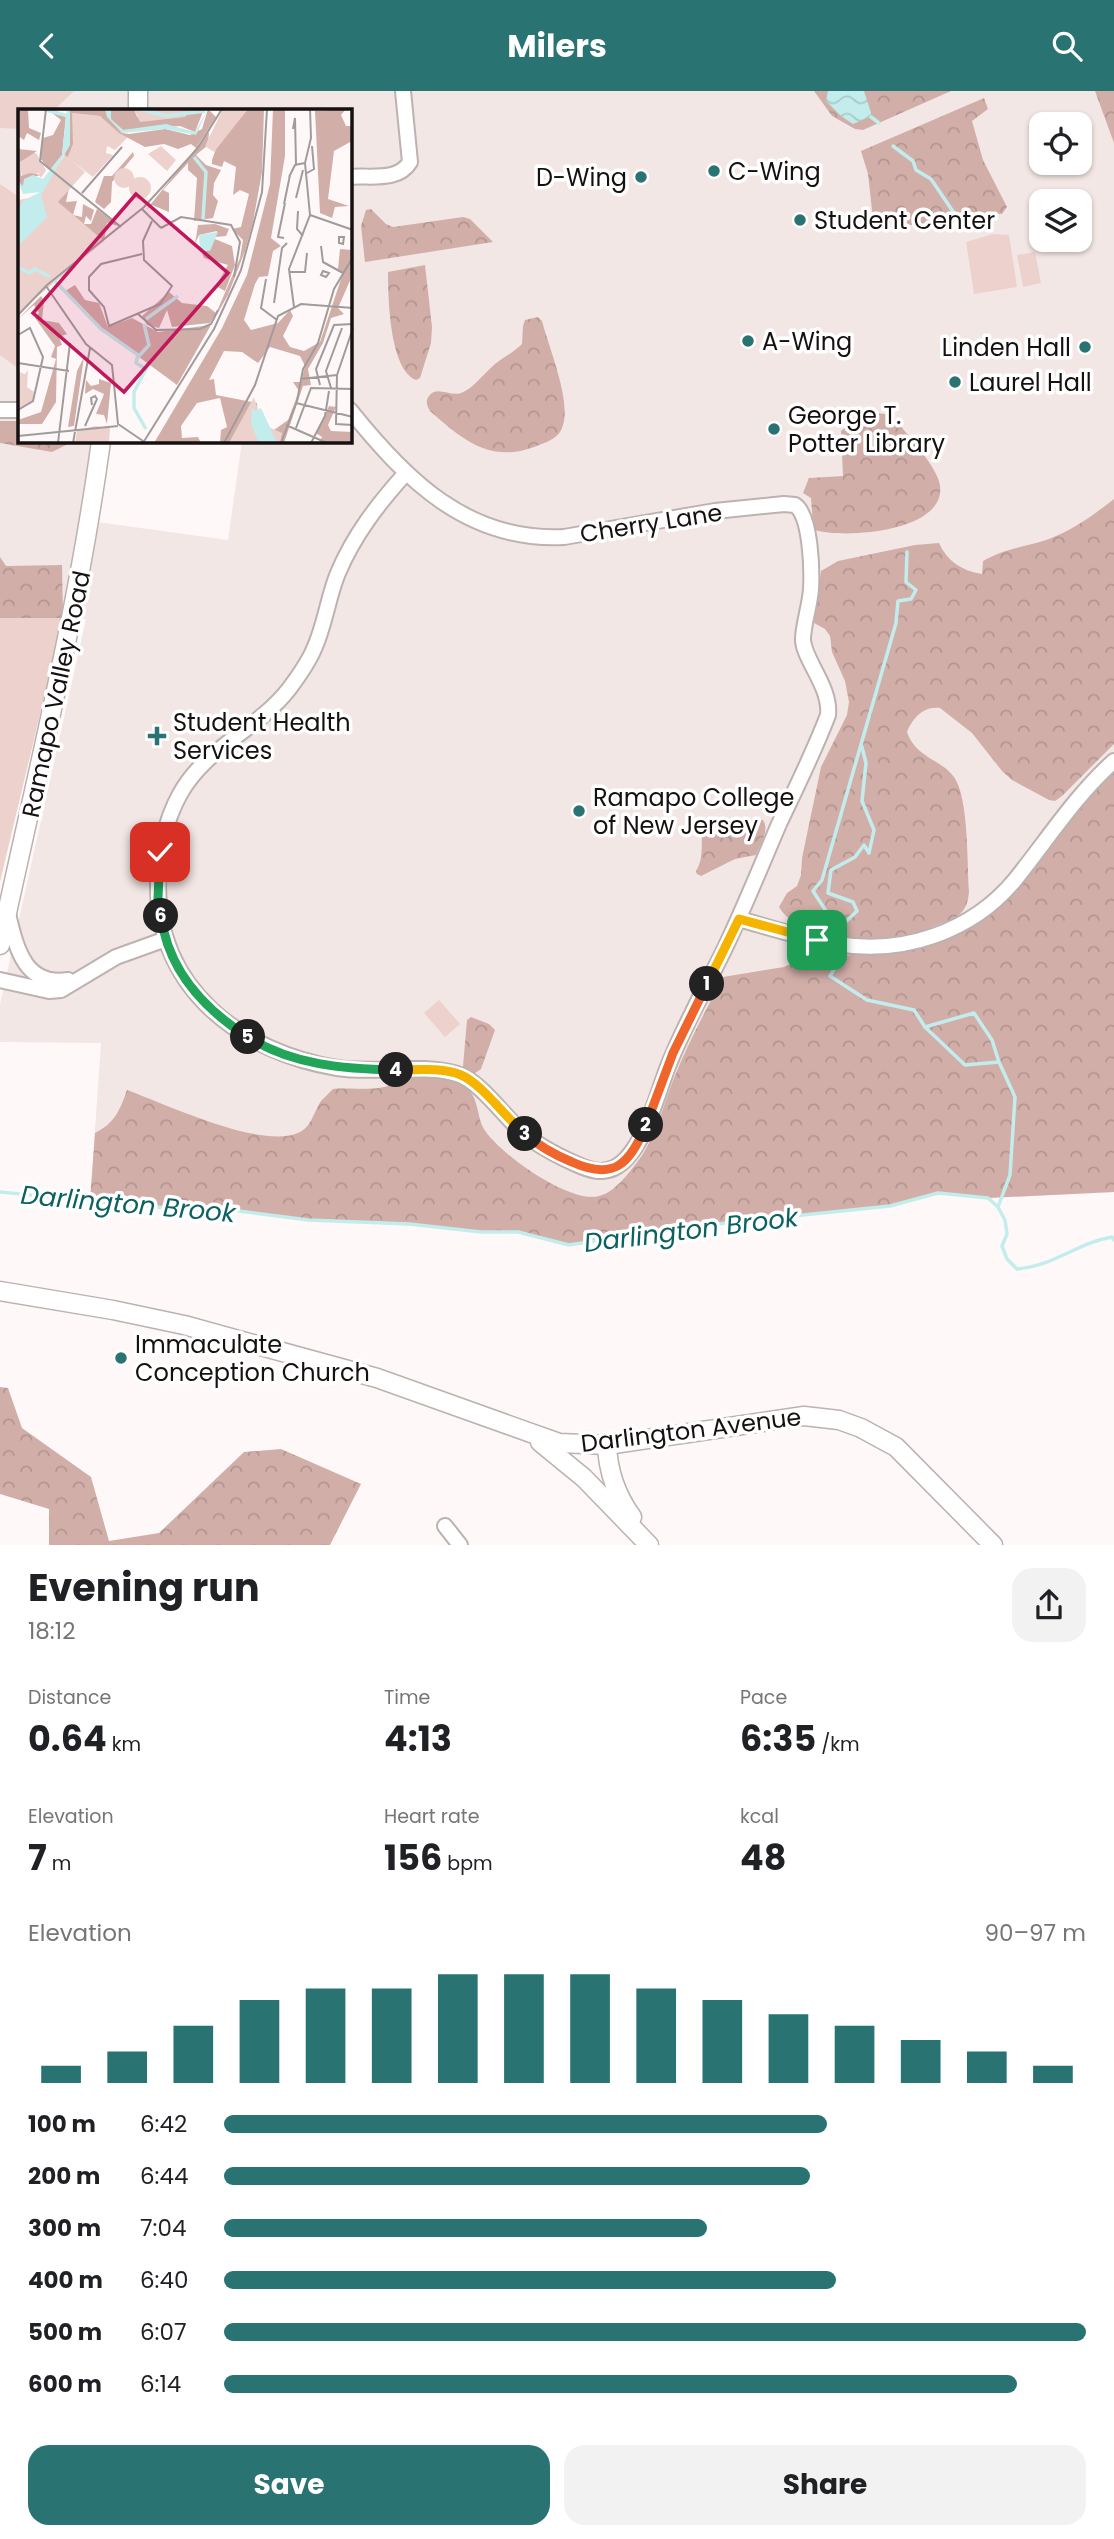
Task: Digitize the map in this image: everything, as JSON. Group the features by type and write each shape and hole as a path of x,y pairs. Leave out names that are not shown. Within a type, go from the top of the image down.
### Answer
{"main road":[{"path":"138,91 138,109"},
{"name":"Ramapo Valley Road","path":"0,945 66,651 89,531 101,443"},
{"name":"Darlington Avenue","path":"0,1291 151,1318 377,1378 559,1443 607,1445 804,1416 839,1420 861,1428 895,1447 993,1545"},
{"path":"520,1428 566,1462 651,1545"},
{"path":"607,1445 616,1491 651,1545"}],"street":[{"path":"352,177 400,173 410,162 403,91"},
{"path":"352,185 380,176"},
{"path":"0,410 18,410"},
{"path":"352,412 405,474 360,530 349,550 336,577 314,649 299,673 282,697 209,757 196,771 180,793 160,852 158,898 166,939 176,965 193,990 227,1023 253,1040 296,1058 341,1068 459,1074 473,1083 536,1143 568,1161 597,1171 618,1166 637,1145 673,1053 739,919 817,940 853,946 908,943 943,932 976,915 1003,893 1071,806 1114,761"},
{"name":"Cherry Lane","path":"405,474 471,519 512,534 541,538 582,535 715,511 784,504 795,505 802,511 809,548 811,589 803,641 829,702 828,715 739,919"},
{"path":"7,912 17,951 30,969 52,981 65,981 86,975"},
{"path":"0,981 42,990 61,990 116,957 166,939"},
{"path":"445,1526 460,1545"}],"shaded area":[{"name":"Ramapo College of New Jersey","path":"0,91 1114,91 1114,1192 988,1198 938,1193 890,1206 679,1228 569,1245 518,1232 308,1220 239,1211 90,1201 101,1043 0,1042 0,1004 86,619 0,618"},
{"path":"0,91 74,91 55,109 18,109 18,129 0,128"},
{"path":"0,184 18,196 18,368 0,355"},
{"path":"993,234 1009,235 1017,287 974,294 966,242"},
{"path":"1035,252 1041,283 1023,287 1017,255"},
{"path":"0,618 63,618 0,882"},
{"path":"439,1000 460,1024 445,1037 424,1013"}],"green space":[{"path":"814,91 951,91 863,130 855,129 832,116"},
{"path":"1095,91 1114,91 1114,143"},
{"path":"984,98 988,109 972,121 983,160 1007,207 1002,214 982,213 933,223 874,228 868,174 861,151"},
{"path":"371,209 386,224 393,227 463,217 470,219 493,242 365,262 361,226 366,210"},
{"path":"425,265 432,327 431,343 420,378 416,380 407,373 395,348 388,272"},
{"path":"538,317 542,321 562,388 565,414 562,429 557,436 522,451 493,451 467,440 430,411 427,402 432,393 440,391 457,394 470,388 495,364 522,344 525,320"},
{"path":"862,414 888,414 895,419 921,451 938,478 938,501 927,514 911,523 891,529 848,533 815,530 811,498 803,493 809,478 843,476 841,431"},
{"path":"0,421 18,421 18,443 70,443 52,452 0,443"},
{"path":"1114,499 1114,744 1062,796 1055,801 1049,800 1012,780 972,733 940,708 924,711 912,722 907,732 916,747 949,771 959,787 965,815 967,849 969,892 965,908 953,919 920,932 877,940 829,936 799,925 787,917 779,907 787,893 797,886 801,875 802,858 821,767 847,715 849,702 845,681 832,652 830,636 825,629 814,623 821,571 838,561 915,545 939,543 946,555 956,564 982,574 983,561 1007,550 1058,535"},
{"path":"0,557 6,566 62,565 63,618 0,720"},
{"path":"1114,770 1114,1192 988,1198 938,1193 890,1206 679,1228 569,1245 518,1232 481,1232 409,1224 308,1220 239,1211 90,1201 95,1133 116,1115 127,1090 239,1131 284,1136 304,1129 321,1101 333,1089 380,1088 389,1086 401,1077 442,1078 464,1085 476,1102 486,1132 506,1153 538,1176 571,1193 586,1196 605,1194 625,1177 650,1142 679,1065 723,977 784,967 806,957 833,957 918,948 960,931"},
{"path":"763,820 765,824 764,837 756,855 735,859 701,876 697,874 702,829 714,823"},
{"path":"471,1017 489,1024 495,1030 481,1069 474,1074 463,1068 467,1020"},
{"path":"0,1387 8,1388 22,1428 91,1477 109,1541 159,1533 244,1452 281,1449 361,1484 330,1545 49,1545 49,1509 0,1494"}],"water":[{"path":"828,91 864,91 872,116 853,124 826,101"}],"waterway":[{"path":"871,117 879,123"},
{"path":"893,146 913,161 916,170 931,179 954,213"},
{"path":"838,935 837,930 825,919 826,911 813,891 822,880 896,623 898,601 911,599 916,590 906,582 907,552"},
{"path":"837,930 857,911 853,902 828,893 831,870 855,857 864,845 869,853 874,830 862,801 866,763 862,747"},
{"path":"841,954 830,976 867,1000 914,1010 925,1027 965,1065 999,1062 1015,1097 1010,1175 998,1207"},
{"path":"925,1027 974,1013 992,1040 999,1062"},
{"name":"Darlington Brook","path":"0,1192 166,1208 239,1211 308,1220 409,1224 481,1232 518,1232 569,1245 679,1228 890,1206 938,1193 988,1198 998,1207 1005,1220 1007,1234 1002,1246 1007,1259 1017,1269 1043,1264 1099,1240 1112,1237 1114,1240"}],"place":[{"name":"C-Wing","path":"714,171"},
{"name":"D-Wing","path":"641,177"},
{"name":"Student Center","path":"800,220"},
{"name":"A-Wing","path":"748,341"},
{"name":"Linden Hall","path":"1085,347"},
{"name":"Laurel Hall","path":"955,382"},
{"name":"George T. Potter Library","path":"774,429"},
{"name":"Student Health Services","path":"157,736"},
{"name":"Ramapo College of New Jersey","path":"579,811"},
{"name":"Immaculate Conception Church","path":"121,1358"}],"route":[{"path":"160,852 158,898 170,953 184,979 227,1023 270,1048 310,1062 362,1070 441,1071 459,1074 473,1083 536,1143 568,1161 597,1171 618,1166 637,1145 673,1053 739,919 817,940"}]}
